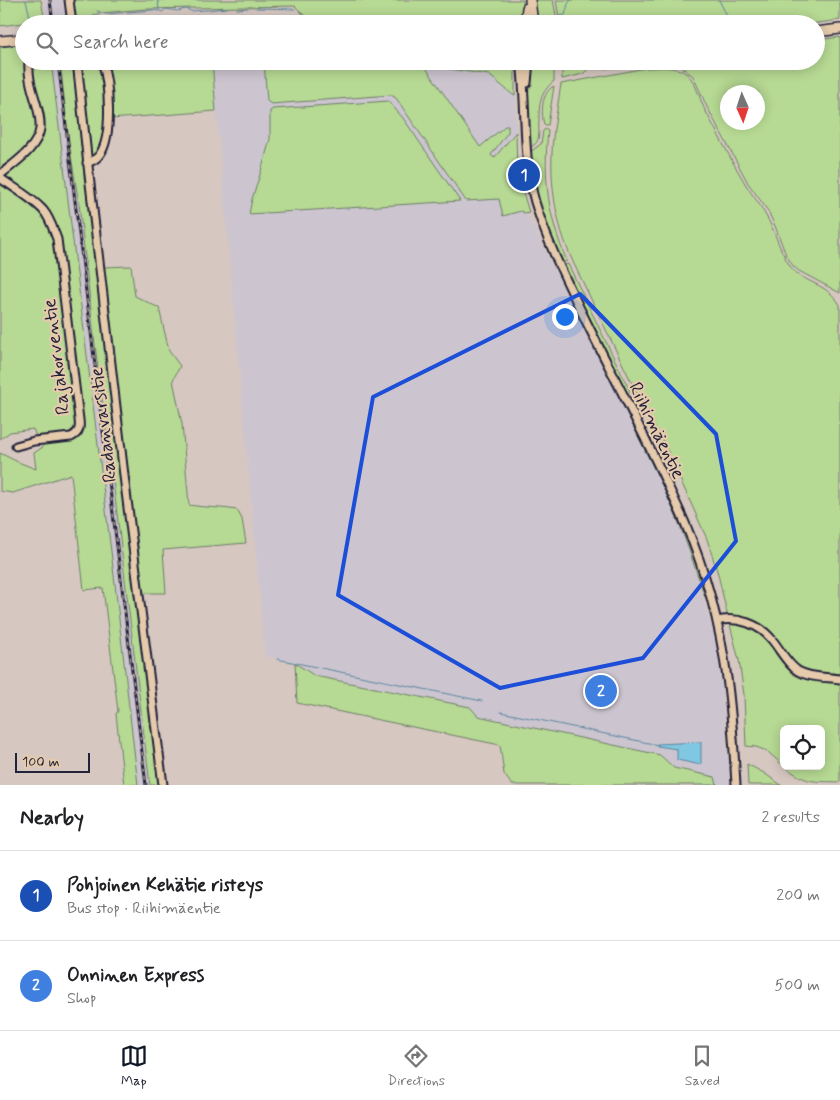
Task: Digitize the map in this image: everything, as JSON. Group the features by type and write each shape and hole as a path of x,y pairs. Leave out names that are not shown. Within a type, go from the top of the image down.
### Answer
{"main road":[{"path":"527,15 529,0"},
{"path":"529,0 532,15"},
{"path":"825,31 840,29"},
{"path":"0,41 15,40"}],"street":[{"path":"69,0 71,15"},
{"name":"Rajakorventie","path":"16,446 27,442 71,438 75,436 79,429 53,227 43,211 0,176 35,143 40,128 39,114 29,77 29,70"},
{"name":"Radanvarsitie","path":"78,70 124,474 163,785"},
{"path":"87,163 99,156 106,141 108,91 105,70"},
{"name":"Riihimäentie","path":"522,70 526,149 531,183 540,216 559,265 682,516 704,575 717,621 728,680 736,785"},
{"name":"Riihimäentie","path":"524,98 528,70"},
{"path":"717,621 733,619 746,622 761,629 772,639 793,668 807,675 840,679"}],"highlighted area":[{"path":"580,294 716,434 736,541 643,658 500,688 338,595 373,397"}],"shaded area":[{"path":"44,0 63,0 64,15 46,15"},
{"path":"52,70 71,70 158,785 138,785"},
{"path":"213,70 515,70 517,189 526,212 664,489 689,550 715,639 720,665 730,785 717,785 715,777 674,768 660,755 478,716 470,707 314,676 295,663 265,656"}],"green space":[{"path":"0,0 41,0 44,15 15,15 15,24 0,26"},
{"path":"71,0 523,0 522,15 304,15 295,6 146,9 93,15 74,15"},
{"path":"532,0 553,0 556,15 534,15"},
{"path":"556,0 840,0 840,20 825,22 825,15 558,15"},
{"path":"840,37 840,293 793,266 786,255 768,211 748,183 707,107 693,76 685,70 825,70 825,39"},
{"path":"15,45 15,70 29,70 39,128 27,149 0,172 0,47"},
{"path":"32,70 52,70 138,785 124,785 116,714 118,711 103,588 84,590 71,474 13,493 0,491 0,453 36,469 34,453 43,447 42,441 77,437 81,432 61,252 52,221 3,176 39,137"},
{"path":"61,70 75,70 162,785 150,785 79,204 69,144"},
{"path":"80,70 103,70 105,80 105,138 94,158 90,158"},
{"path":"105,70 213,70 216,111 110,119"},
{"path":"265,70 427,70 480,147 505,126 508,126 508,132 491,155 494,158 516,132 517,173 529,212 524,213 521,211 503,216 499,199 466,201 396,98 391,95 271,104 267,101"},
{"path":"456,70 515,70 515,95 489,75"},
{"path":"531,70 554,70 554,81 546,89 539,107 538,140 530,147 527,109"},
{"path":"562,70 587,70 583,74 562,79"},
{"path":"635,70 680,70 687,74 695,85 704,108 730,157 768,220 790,266 801,276 829,292 840,305 840,678 815,675 798,670 762,628 728,618 718,574 707,539 663,441 645,410 567,248 557,215 552,181 552,147 561,84"},
{"path":"554,86 548,125 545,125 542,115 544,100 547,92"},
{"path":"388,101 403,118 460,201 249,214 270,139 270,111 273,109"},
{"path":"545,129 548,131 546,165 548,197 555,229 567,261 562,263 541,209 534,181 530,152 541,144"},
{"path":"0,181 39,209 54,239 78,426 75,434 38,439 33,429 10,432 0,439"},
{"path":"568,264 630,391 629,393 625,393 562,266"},
{"path":"131,266 135,296 159,308 169,351 180,366 173,380 182,424 189,505 237,510 242,519 246,543 163,550 166,593 143,593 103,267"},
{"path":"621,401 623,401 670,497 699,571 707,596 705,597 678,521"},
{"path":"729,621 737,622 760,631 799,677 840,683 840,782 805,779 789,770 825,770 825,725 780,725 780,762 767,751 746,746 744,695 739,660"},
{"path":"295,663 315,676 470,707 478,716 660,755 674,768 715,777 717,785 512,785 504,774 500,745 297,703"},
{"path":"747,764 764,773 781,785 748,785"}],"water":[{"path":"701,742 701,765 677,760 677,749 657,746 657,744"}],"waterway":[{"path":"25,0 30,15"},
{"path":"97,11 106,14 159,11 158,0"},
{"path":"565,15 571,0"},
{"path":"719,0 726,15"},
{"path":"160,11 162,12 166,9 177,11 186,9 191,11 227,8"},
{"path":"237,9 248,8"},
{"path":"256,8 295,9"},
{"path":"277,659 482,701"},
{"path":"501,712 658,745"}],"railway":[{"path":"50,0 52,15"},
{"path":"59,70 146,785"}],"place":[{"name":"Pohjoinen Kehätie risteys","path":"524,175"},
{"name":"Onninen Express","path":"601,691"}]}
